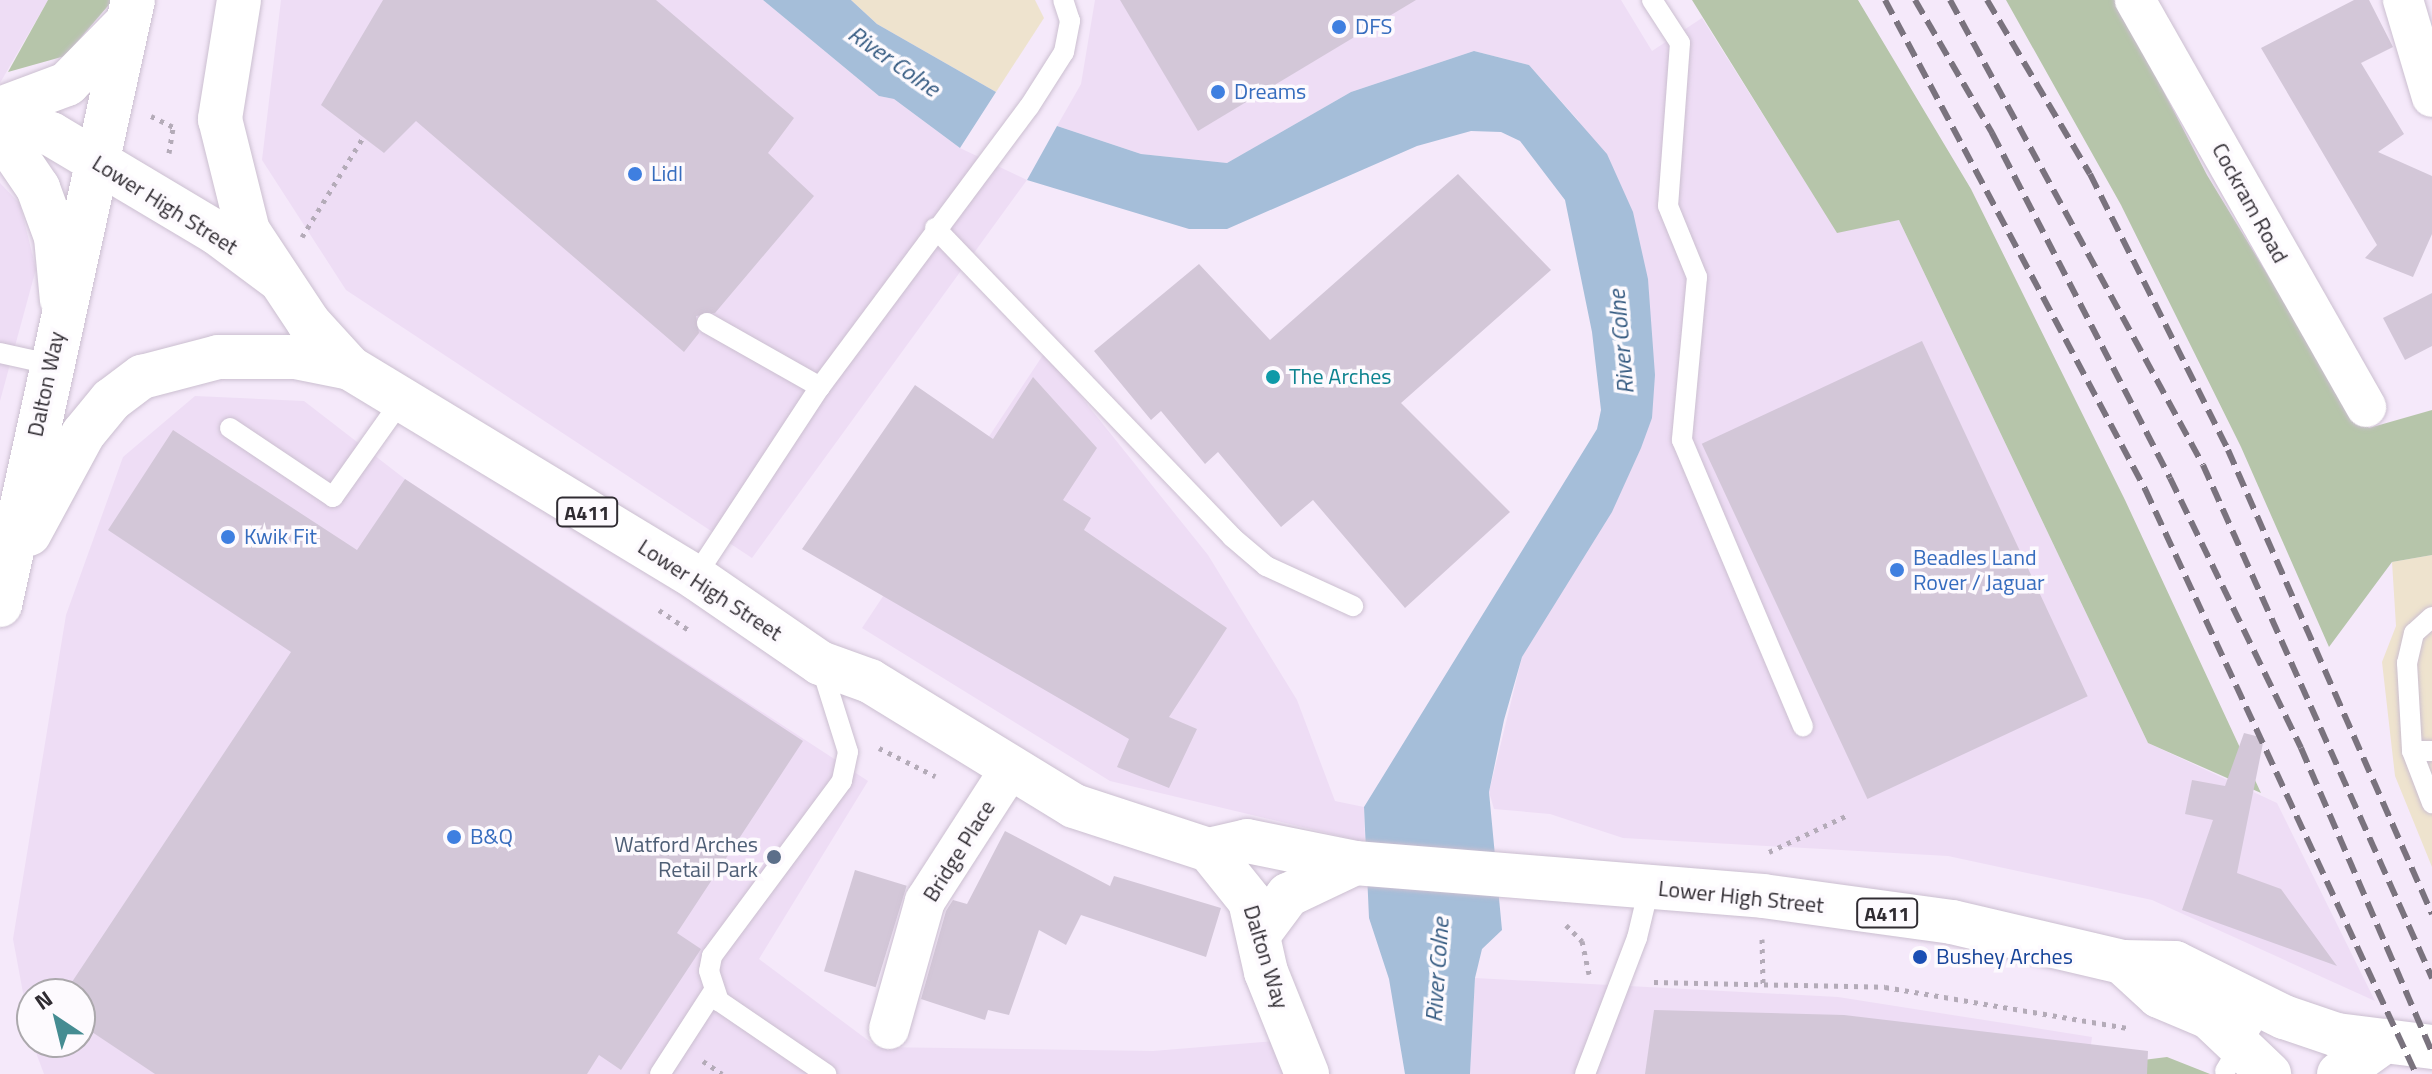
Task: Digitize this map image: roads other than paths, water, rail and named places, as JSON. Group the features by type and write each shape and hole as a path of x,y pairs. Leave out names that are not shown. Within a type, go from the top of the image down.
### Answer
{"main road":[{"name":"A411","path":"239,0 222,134 248,231 285,265"},
{"name":"A411","path":"100,165 132,8"},
{"path":"0,109 67,84 132,8"},
{"name":"Lower High Street","path":"0,117 51,134 217,233 285,265 350,368 695,577 820,663 870,681 1074,806 1209,850 1247,841 1355,863 1504,873 1952,922 2122,962 2175,963 2264,1006 2337,1035 2432,1047"},
{"path":"0,132 38,188 56,237 62,300"},
{"name":"Dalton Way","path":"3,590 62,300 100,165"},
{"name":"A411","path":"3,590 83,434 111,400 142,377 218,357 295,357 350,368"},
{"name":"Dalton Way","path":"1209,850 1250,901 1266,972 1307,1074"},
{"name":"Lower High Street","path":"1259,934 1288,895 1355,863"},
{"name":"Lower High Street","path":"2122,962 2159,996 2209,1017 2245,1063"},
{"path":"2339,1074 2385,1041"}],"street":[{"name":"Cockram Road","path":"2150,4 2366,407"},
{"path":"2418,21 2432,97"},
{"name":"Bridge Place","path":"889,1029 925,901 1010,769"}],"lane":[{"path":"695,577 820,387 935,228 987,171 1064,52 1070,21 1063,0"},
{"path":"1652,0 1680,43 1668,206 1697,277 1682,440 1803,726"},
{"path":"935,228 1232,537 1266,566 1353,606"},
{"path":"707,323 820,387"},
{"path":"0,353 50,364"},
{"path":"230,428 333,497 401,401"},
{"path":"2432,617 2414,633 2407,663 2432,803"},
{"path":"660,1074 713,992 712,956 842,781 848,752 820,663"},
{"path":"1585,1074 1637,938 1649,888"},
{"path":"713,992 826,1074"},
{"path":"2245,1063 2264,1006"}],"water":[{"name":"River Colne","path":"763,0 851,0 877,24 996,92 960,148 894,99 879,96"},
{"name":"River Colne","path":"1474,51 1529,65 1607,154 1633,212 1648,279 1655,375 1652,418 1641,448 1612,512 1522,657 1504,720 1489,792 1502,930 1482,949 1475,978 1470,1074 1405,1074 1389,979 1369,918 1364,807 1597,429 1601,410 1592,332 1565,200 1520,141 1501,132 1471,131 1417,146 1227,229 1189,229 1027,180 1057,126 1141,154 1227,163 1351,92"}],"railway":[{"path":"1885,0 2145,489 2416,1074"},
{"path":"1915,0 1992,133 2170,478 2301,748 2432,1052"},
{"path":"1950,0 2203,465 2432,978"},
{"path":"1987,0 2090,174 2228,450 2432,914"}],"place":[{"name":"DFS","path":"1339,27"},
{"name":"Dreams","path":"1218,92"},
{"name":"Lidl","path":"635,174"},
{"name":"The Arches","path":"1273,377"},
{"name":"Kwik Fit","path":"228,537"},
{"name":"Beadles Land Rover / Jaguar","path":"1897,570"},
{"name":"B&Q","path":"454,837"},
{"name":"Watford Arches Retail Park","path":"774,857"},
{"name":"Bushey Arches","path":"1920,957"}]}
